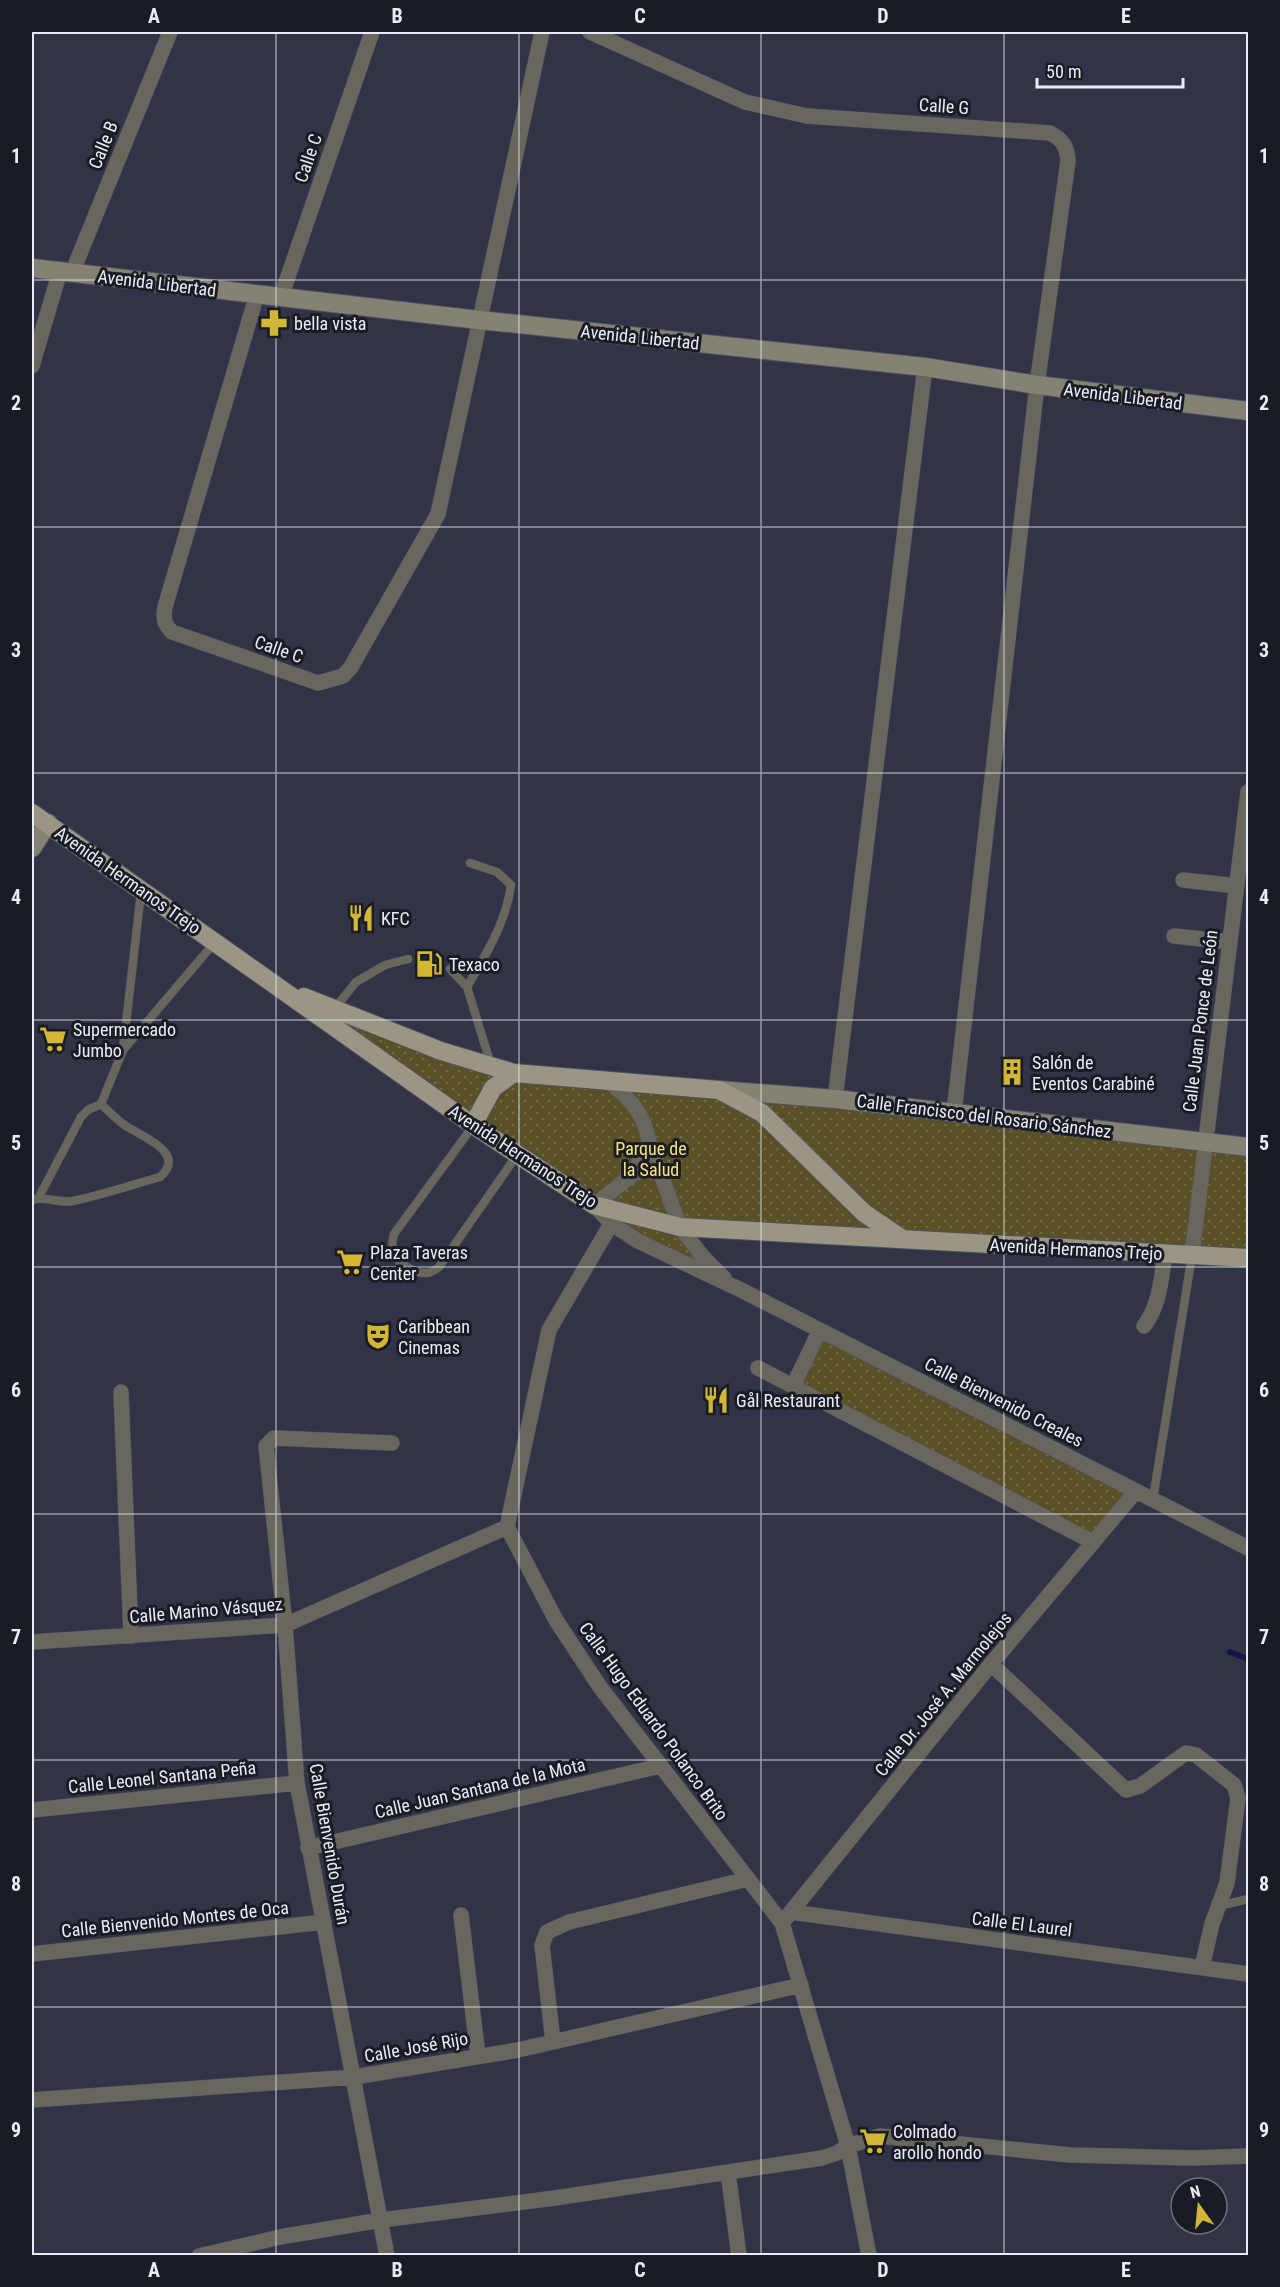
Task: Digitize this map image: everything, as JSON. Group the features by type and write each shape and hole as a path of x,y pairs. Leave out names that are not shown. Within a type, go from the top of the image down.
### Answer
{"main road":[{"name":"Avenida Hermanos Trejo","path":"32,813 473,1125 615,1218 680,1227 1248,1258"},
{"name":"Avenida Hermanos Trejo","path":"283,989 441,1051 514,1073 719,1090 762,1113 864,1213 904,1239"},
{"path":"473,1125 494,1088 514,1073"}],"street":[{"name":"Calle B","path":"32,366 66,272 170,32"},
{"name":"Calle C","path":"280,297 372,32"},
{"path":"479,320 542,32"},
{"name":"Calle G","path":"590,32 745,102 807,116 1050,133 1061,140 1068,150 1037,385 954,1112"},
{"name":"Avenida Libertad","path":"32,268 479,320 925,368 1037,385 1248,411"},
{"name":"Calle C","path":"257,294 163,619 172,632 318,683 344,676 438,514 479,320"},
{"path":"835,1099 925,368"},
{"name":"Calle Juan Ponce de León","path":"1192,1255 1248,792"},
{"path":"32,848 48,823"},
{"path":"1183,880 1237,886"},
{"path":"1174,936 1230,942"},
{"name":"Calle Bienvenido Creales","path":"607,1080 632,1102 646,1124 650,1145 680,1227 722,1276 741,1290"},
{"name":"Calle Francisco del Rosario Sánchez","path":"719,1090 835,1099 1248,1147"},
{"path":"594,1205 630,1177 650,1145"},
{"path":"507,1527 549,1330 615,1218"},
{"name":"Calle Bienvenido Creales","path":"615,1218 638,1241 741,1290 1248,1548"},
{"path":"1144,1326 1152,1316 1158,1299 1165,1254"},
{"path":"793,1386 820,1330"},
{"path":"758,1368 1093,1542"},
{"path":"121,1392 131,1636"},
{"name":"Calle Bienvenido Durán","path":"387,2256 297,1783 285,1625 266,1446 274,1438 392,1443"},
{"name":"Calle Dr. José A. Marmolejos","path":"786,1918 991,1664 1136,1491"},
{"name":"Calle Marino Vásquez","path":"32,1642 285,1625 507,1527"},
{"name":"Calle Hugo Eduardo Polanco Brito","path":"507,1527 556,1620 600,1687 748,1879 786,1918 801,1985 848,2146 869,2256"},
{"path":"991,1664 1126,1790 1140,1786 1186,1754 1196,1755 1234,1785 1238,1798 1227,1883 1202,1967"},
{"name":"Calle Juan Santana de la Mota","path":"308,1848 660,1766"},
{"name":"Calle Leonel Santana Peña","path":"32,1810 297,1783"},
{"path":"553,2042 542,1946 546,1932 569,1922 748,1879"},
{"path":"461,1915 478,2056"},
{"name":"Calle El Laurel","path":"786,1918 1248,1974"},
{"name":"Calle Bienvenido Montes de Oca","path":"32,1954 324,1922"},
{"name":"Calle José Rijo","path":"32,2100 354,2078 553,2042 801,1985"},
{"path":"199,2256 280,2237 381,2220 555,2198 822,2158 837,2154 848,2146 880,2136 1070,2155 1193,2158 1248,2156"},
{"path":"728,2172 739,2256"}],"lane":[{"path":"467,987 495,939 508,906 511,885 496,872 470,863"},
{"path":"101,1104 124,1125 162,1148 168,1156 167,1170 160,1177 71,1202 35,1199 81,1117 88,1110 101,1104 123,1050 141,889"},
{"path":"123,1050 215,942"},
{"path":"335,1008 356,982 385,965 408,959"},
{"path":"450,969 467,987 491,1066"},
{"path":"473,1125 394,1234 392,1244 397,1259 418,1273 431,1272 439,1267 518,1155"},
{"path":"1153,1499 1192,1255"},
{"path":"1219,1906 1248,1899"}],"green space":[{"name":"Parque de la Salud","path":"283,989 514,1073 1248,1147 1248,1258 680,1227 722,1276 638,1241"},
{"path":"820,1330 1136,1491 1093,1542 793,1386"}],"waterway":[{"path":"1230,1652 1248,1659"}],"place":[{"name":"bella vista","path":"274,323"},
{"name":"KFC","path":"361,918"},
{"name":"Texaco","path":"429,964"},
{"name":"Supermercado Jumbo","path":"53,1039"},
{"name":"Salón de Eventos Carabiné","path":"1012,1072"},
{"name":"Plaza Taveras Center","path":"350,1262"},
{"name":"Caribbean Cinemas","path":"378,1336"},
{"name":"Gål Restaurant","path":"716,1400"},
{"name":"Colmado arollo hondo","path":"873,2141"}]}
